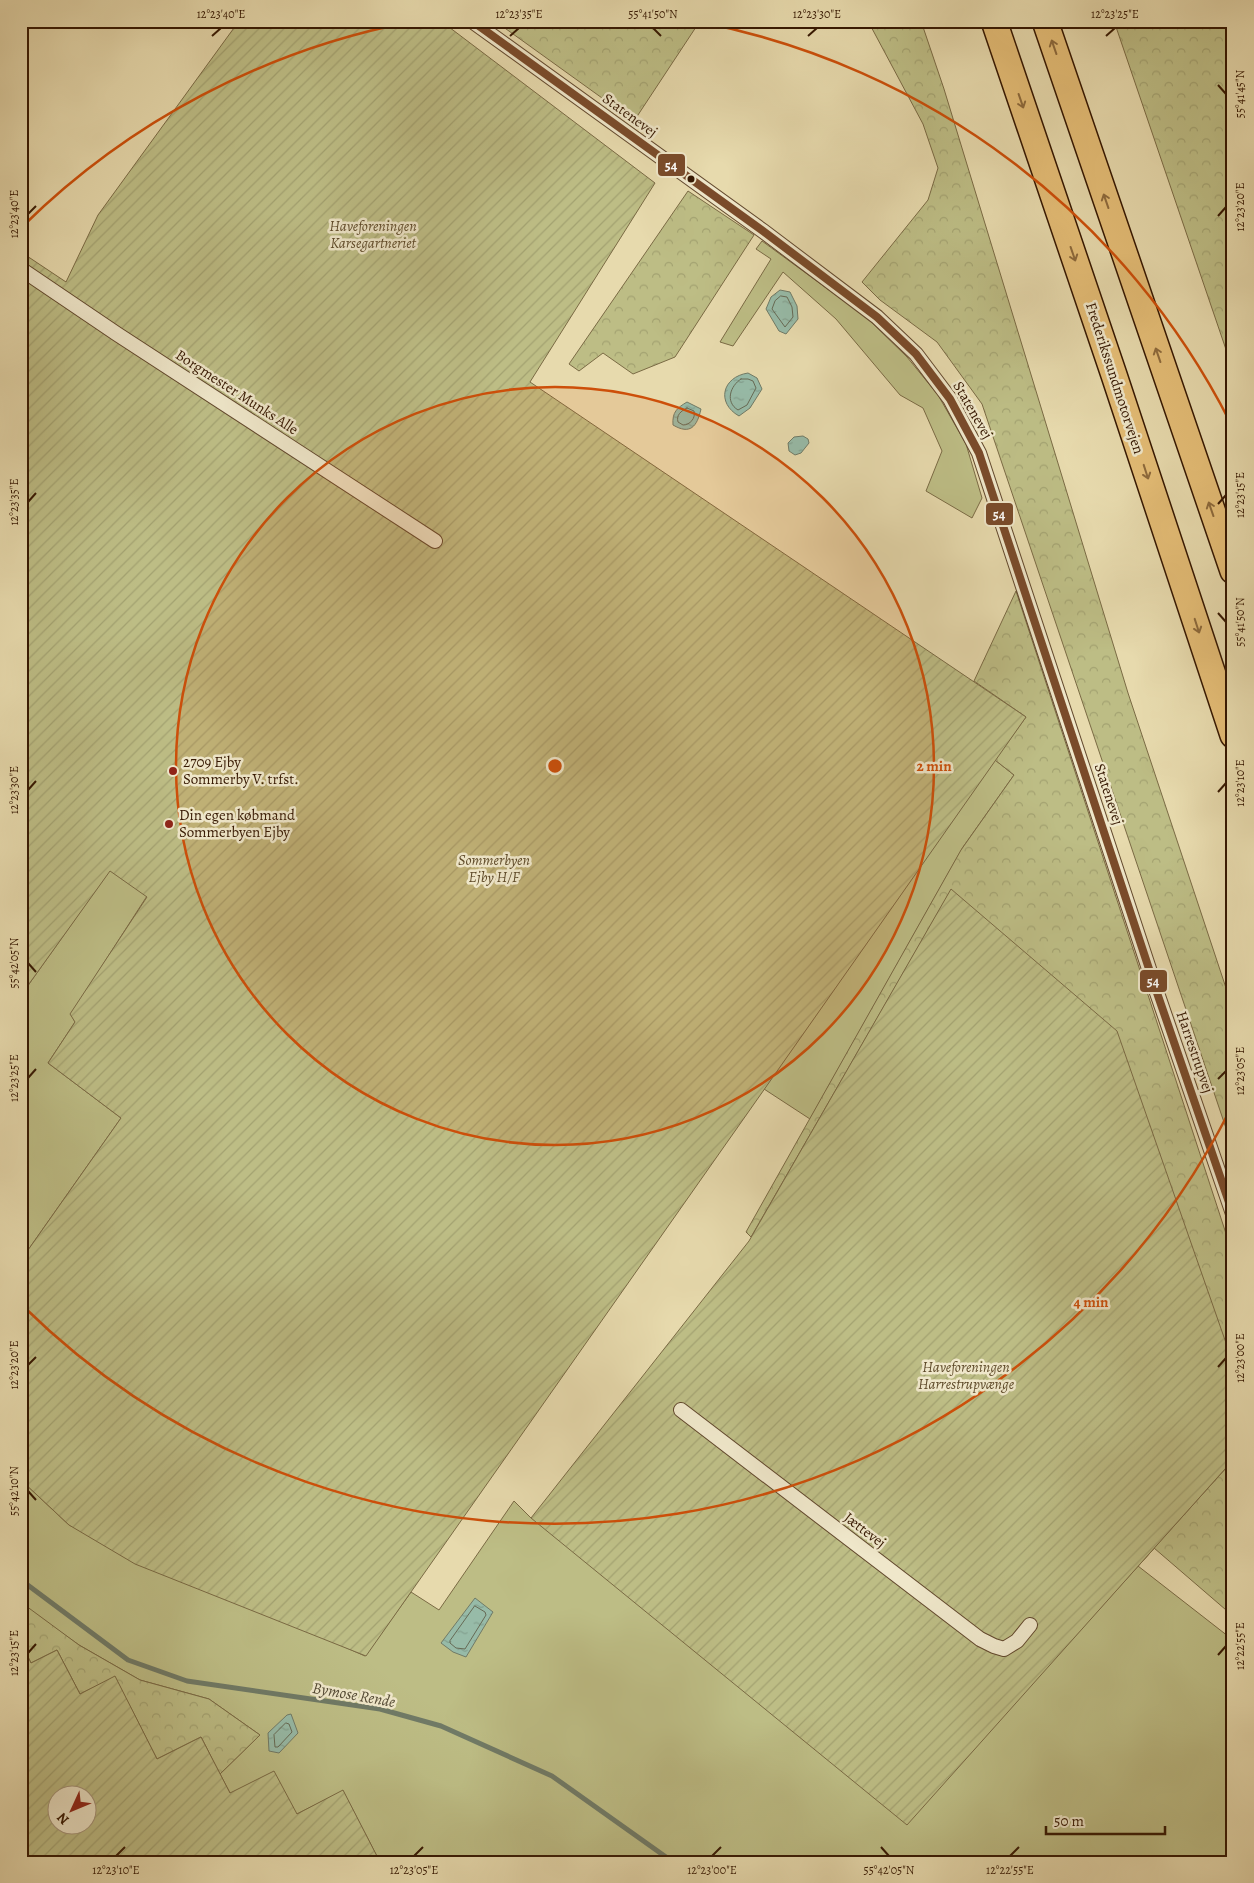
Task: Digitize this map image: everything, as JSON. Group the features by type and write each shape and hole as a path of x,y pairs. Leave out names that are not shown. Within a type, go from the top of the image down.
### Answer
{"highway":[{"name":"Frederikssundmotorvejen","path":"994,21 1114,375 1233,736"},
{"path":"1045,21 1233,571"}],"street":[{"name":"Statenevej","path":"472,21 763,231 877,317 916,354 950,399 979,453 1156,987"},
{"name":"Borgmester Munks Alle","path":"21,269 435,541"},
{"name":"Harrestrupvej","path":"1156,987 1233,1214"},
{"name":"Jættevej","path":"680,1410 980,1639 1004,1649 1017,1641 1030,1625"}],"green space":[{"name":"Sommerbyen Ejby H/F","path":"239,21 441,21 655,183 530,382 1026,717 366,1656 135,1564 69,1525 21,1480 21,1260 121,1118 48,1063 75,1022 70,1014 147,897 110,871 21,998 21,252 66,282 98,215"},
{"path":"495,21 700,21 634,121"},
{"path":"868,21 921,21 944,89 1128,693 1233,1009 1233,1149 982,404 937,342 880,300 862,282 928,200 938,168 923,124"},
{"path":"1114,21 1233,21 1233,370"},
{"path":"688,191 754,235 675,357 633,374 603,353 579,371 569,364"},
{"path":"762,241 866,317 907,357 938,395 966,444 982,498 972,518 926,491 942,451 923,408 900,395 836,319 783,272 733,346 720,342 771,259 756,249"},
{"path":"1016,591 1233,1255 1233,1616 1154,1548 1228,1466 951,890 751,1237 746,1232 961,850 1014,775 995,760 1026,717 974,681"},
{"path":"995,760 1014,775 963,847 810,1119 764,1089"},
{"path":"110,870 147,896 71,1014 75,1022 48,1063 121,1118 21,1260 21,998"},
{"name":"Haveforeningen Harrestrupvænge","path":"951,889 1117,1031 1233,1363 1233,1460 907,1825 531,1518 749,1241"},
{"path":"21,1480 69,1525 365,1656 411,1592 439,1610 514,1501 531,1518 1029,1687 1138,1566 1233,1640 1233,1862 380,1862 343,1791 297,1814 230,1793 220,1774 260,1735 209,1699 140,1680 79,1645 21,1604"},
{"path":"22,1603 79,1645 140,1680 209,1699 260,1735 220,1774 201,1737 157,1759 115,1677 80,1694 57,1650 31,1663 21,1643"},
{"path":"21,1643 31,1663 57,1650 80,1694 115,1676 157,1759 201,1737 230,1793 274,1771 297,1814 343,1790 380,1862 21,1862"}],"water":[{"path":"780,290 790,292 797,306 798,319 786,334 779,331 766,309 771,297"},
{"path":"748,373 757,378 762,389 750,408 739,416 727,404 725,391 732,380 739,375"},
{"path":"687,402 701,409 692,428 679,428 673,425 673,417 680,406"},
{"path":"803,436 808,439 809,443 801,453 795,455 789,451 788,443 794,437"},
{"path":"475,1598 493,1612 466,1657 453,1652 441,1643"},
{"path":"291,1714 298,1733 279,1753 269,1751 268,1733 287,1715"}],"waterway":[{"name":"Bymose Rende","path":"21,1551 21,1556"},
{"name":"Bymose Rende","path":"21,1580 128,1660 187,1681 380,1709 441,1726 552,1776 673,1862"}],"transit line":[{"name":"54","path":"472,21 763,231 877,317 916,354 950,399 979,453 1155,987 1233,1214"}],"place":[{"name":"2709 Ejby Sommerby V. trfst.","path":"173,771"},
{"name":"Din egen købmand Sommerbyen Ejby","path":"169,824"}],"park label":[{"name":"Haveforeningen Karsegartneriet","path":"373,234"}]}
